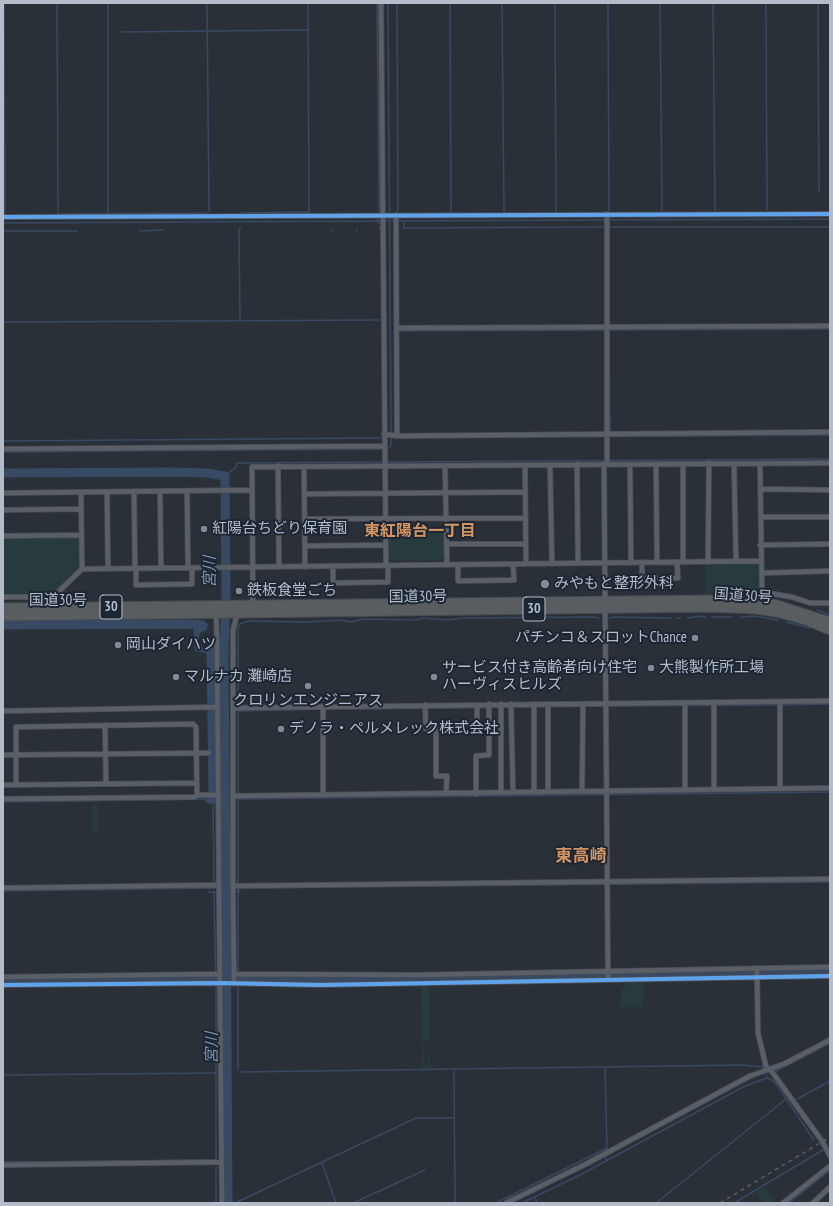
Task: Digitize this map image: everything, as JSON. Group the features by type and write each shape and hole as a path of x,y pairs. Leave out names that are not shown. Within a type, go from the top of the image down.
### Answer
{"highway":[{"name":"国道30号","path":"606,605 712,600 758,602 793,609 830,622"},
{"name":"国道30号","path":"3,616 236,609 606,605 756,609 806,620 830,630"},
{"name":"国道30号","path":"3,608 217,610"}],"street":[{"path":"333,566 334,582 388,582 385,545 383,448 391,434 397,328 381,3"},
{"path":"3,217 607,218 830,214"},
{"path":"391,434 392,217"},
{"path":"607,218 608,436 606,462 605,564 608,976"},
{"path":"397,328 607,329 830,326"},
{"path":"391,434 608,436 830,432"},
{"path":"3,448 383,448"},
{"path":"253,609 252,467 384,463 445,466 576,464 606,462 630,464 830,463"},
{"path":"708,562 709,463"},
{"path":"550,464 552,564"},
{"path":"576,464 578,564"},
{"path":"630,464 631,563"},
{"path":"656,464 657,562"},
{"path":"682,464 683,562"},
{"path":"734,464 736,561"},
{"path":"760,464 760,561 762,573 762,592 792,597 810,603 830,603"},
{"path":"524,465 526,564"},
{"path":"278,466 279,567"},
{"path":"304,466 305,566"},
{"path":"445,466 447,565"},
{"path":"760,489 830,490"},
{"path":"3,494 252,490"},
{"path":"107,492 108,569"},
{"path":"134,492 136,584 192,584 187,492"},
{"path":"160,492 162,568"},
{"path":"304,494 524,492"},
{"path":"81,493 82,569"},
{"path":"3,510 81,509"},
{"path":"761,517 830,517"},
{"path":"305,519 385,520 525,518"},
{"path":"3,536 81,535"},
{"path":"446,544 526,544"},
{"path":"760,545 830,544"},
{"path":"305,546 385,545"},
{"path":"3,598 54,597 82,569 760,561"},
{"path":"642,562 642,578 678,578 677,562"},
{"path":"458,565 458,581 482,581 514,580 513,564"},
{"path":"762,573 830,571"},
{"path":"234,978 237,708 234,630 236,609"},
{"path":"217,610 214,708 214,795 216,885 219,892 217,979 222,1203"},
{"path":"237,708 583,706 606,703 685,705 830,701"},
{"path":"780,702 780,789"},
{"path":"714,704 714,790"},
{"path":"685,705 685,790"},
{"path":"476,794 476,756 489,755 489,706"},
{"path":"501,706 501,792"},
{"path":"511,706 513,792"},
{"path":"534,706 534,792"},
{"path":"548,706 548,792"},
{"path":"582,792 583,706"},
{"path":"425,707 426,729 436,729 436,776 447,776 446,794"},
{"path":"476,732 477,707"},
{"path":"3,710 214,708"},
{"path":"323,708 324,795"},
{"path":"16,784 16,727 193,724 196,727 198,795"},
{"path":"105,725 106,783"},
{"path":"3,755 209,752"},
{"path":"3,785 197,783"},
{"path":"236,796 476,794 501,792 582,792 607,794 685,790 830,788"},
{"path":"3,799 195,797 198,795 214,795"},
{"path":"235,888 608,884 830,879"},
{"path":"3,888 216,885"},
{"path":"234,978 320,985 830,967"},
{"path":"757,969 758,1033 768,1070 822,1141 830,1156"},
{"path":"3,985 234,978 415,975 830,976"},
{"path":"3,978 217,979"},
{"path":"506,1203 586,1164 750,1076 784,1064 830,1040"},
{"path":"3,1165 221,1162"},
{"path":"783,1203 830,1166"},
{"path":"813,1203 830,1188"}],"green space":[{"path":"390,521 406,521 406,533 444,532 444,558 439,560 391,561 388,559 387,524"},
{"path":"79,537 80,568 52,595 3,595 3,538"},
{"path":"758,563 760,568 759,596 705,593 706,564"},
{"path":"92,805 98,805 98,832 94,834 92,834"},
{"path":"625,983 644,983 643,1007 620,1007 621,989 625,989"},
{"path":"421,984 429,984 430,1068 422,1068","holes":["423,1041 429,1041 428,1065 424,1065"]},
{"path":"765,1187 775,1203 763,1203 756,1192"}],"water":[{"path":"193,623 207,623 208,625 199,635 199,642 202,647 212,649 214,652 213,661 210,661 206,653 195,651"}],"waterway":[{"path":"4,3 5,214"},
{"path":"57,3 58,214 206,213"},
{"path":"108,3 108,214"},
{"path":"207,3 209,211"},
{"path":"308,3 309,213"},
{"path":"377,3 379,210"},
{"path":"388,3 391,433"},
{"path":"397,3 398,211"},
{"path":"450,3 451,212"},
{"path":"502,3 504,212"},
{"path":"555,3 556,211"},
{"path":"608,3 609,212"},
{"path":"660,3 662,211"},
{"path":"713,3 715,210"},
{"path":"766,3 767,210"},
{"path":"818,3 819,192"},
{"path":"119,32 308,30"},
{"path":"240,213 309,212"},
{"path":"378,219 379,223"},
{"path":"386,221 830,219"},
{"path":"3,223 379,221"},
{"path":"404,221 404,228 605,227"},
{"path":"609,243 609,227 830,227"},
{"path":"240,320 239,229 241,229"},
{"path":"139,231 163,230"},
{"path":"3,231 77,231"},
{"path":"3,322 380,320"},
{"path":"399,331 830,329"},
{"path":"609,346 610,431"},
{"path":"520,437 830,435"},
{"path":"387,449 391,446 391,437"},
{"path":"3,441 381,438"},
{"path":"3,452 383,449"},
{"path":"225,476 235,468 237,463 830,459"},
{"name":"宮川","path":"3,473 171,472 207,473 225,476 226,598 224,652 226,891"},
{"path":"817,610 830,615"},
{"path":"741,617 755,616 778,620"},
{"path":"687,618 705,617"},
{"path":"712,617 732,617"},
{"path":"238,891 238,628 240,624 248,621 308,622 342,620 349,622 364,619 416,620 423,618 448,620 463,618 599,618"},
{"path":"610,618 671,618"},
{"path":"786,622 810,628"},
{"path":"3,625 195,624 202,625 203,627"},
{"name":"宮川","path":"219,636 224,636"},
{"path":"209,650 211,652 213,799 209,799"},
{"path":"221,652 237,652"},
{"path":"783,705 830,704"},
{"path":"609,706 777,705"},
{"path":"348,709 604,706"},
{"path":"238,711 320,709"},
{"path":"238,799 830,792"},
{"path":"3,802 209,799"},
{"path":"213,799 214,883"},
{"path":"238,888 830,882"},
{"path":"3,891 214,888"},
{"name":"宮川","path":"209,892 240,892 239,890"},
{"path":"214,893 216,990 216,1161"},
{"name":"宮川","path":"226,893 228,1203"},
{"path":"238,893 238,981"},
{"path":"3,981 215,978 302,980 830,972"},
{"path":"755,981 756,1034 764,1068"},
{"path":"238,986 238,1070"},
{"path":"776,1071 830,1043"},
{"path":"241,1072 741,1065 763,1067"},
{"path":"496,1203 607,1148 605,1068"},
{"path":"454,1070 455,1203"},
{"path":"3,1075 215,1073"},
{"path":"766,1075 767,1078 774,1081 814,1140"},
{"path":"606,1161 743,1087 767,1078"},
{"path":"797,1099 830,1081"},
{"path":"656,1203 786,1099"},
{"path":"237,1202 416,1118 454,1118"},
{"path":"734,1203 823,1150"},
{"path":"522,1203 606,1161 606,1156"},
{"path":"3,1162 213,1160"},
{"path":"322,1163 336,1203"},
{"path":"216,1167 216,1203"},
{"path":"353,1203 425,1170"},
{"path":"789,1203 830,1170"},
{"path":"535,1197 537,1203"}],"railway":[{"path":"720,1203 830,1137"}],"cycle path":[{"path":"3,217 830,214"},
{"path":"3,985 221,983 320,985 830,976"}],"place":[{"name":"紅陽台ちどり保育園","path":"204,529"},
{"name":"みやもと整形外科","path":"545,584"},
{"name":"鉄板食堂ごち","path":"239,591"},
{"name":"パチンコ＆スロットChance","path":"695,638"},
{"name":"岡山ダイハツ","path":"118,645"},
{"name":"大熊製作所工場","path":"651,668"},
{"name":"マルナカ 灘崎店","path":"176,677"},
{"name":"サービス付き高齢者向け住宅 ハーヴィスヒルズ","path":"434,677"},
{"name":"クロリンエンジニアス","path":"308,686"},
{"name":"デノラ・ペルメレック株式会社","path":"281,729"}],"district":[{"name":"東紅陽台一丁目","path":"420,531"},
{"name":"東高崎","path":"581,856"}]}
